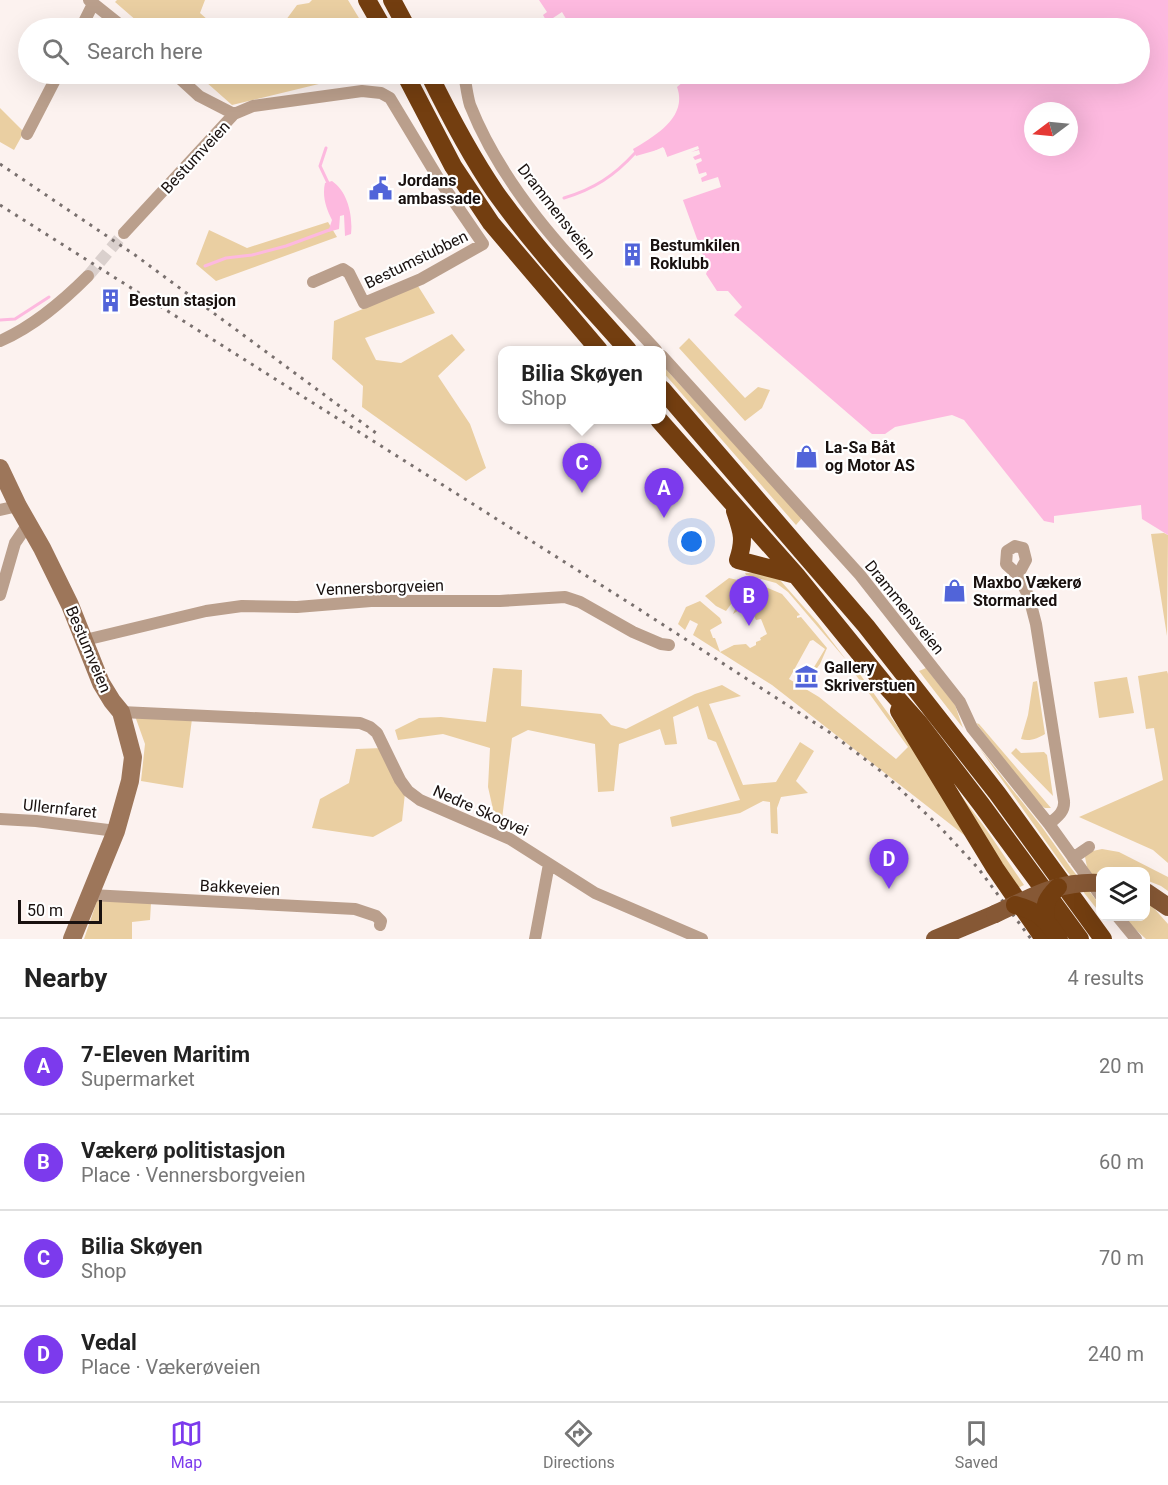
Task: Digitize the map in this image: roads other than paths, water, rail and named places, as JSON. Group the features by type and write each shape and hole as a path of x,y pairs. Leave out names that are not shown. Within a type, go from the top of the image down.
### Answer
{"highway":[{"path":"367,0 377,18"},
{"path":"392,0 402,18"},
{"path":"410,84 453,166 491,223 595,346"},
{"path":"434,84 461,137 501,200 624,346"},
{"path":"666,394 873,634 997,793 1103,939"},
{"path":"663,424 796,576 885,686 919,723 1080,939"},
{"path":"731,501 743,533 743,545 738,560 796,576"},
{"path":"885,686 909,730 982,848 1044,939"},
{"path":"1046,920 1045,901 1058,887"},
{"path":"1015,905 1038,913 1046,920 1059,939"}],"main road":[{"path":"936,939 1015,905 1024,898 1058,887 1096,883"},
{"path":"1150,895 1168,907"}],"street":[{"path":"85,18 91,2 111,18"},
{"path":"27,134 53,84"},
{"path":"186,84 199,96 234,114"},
{"name":"Drammensveien","path":"466,84 469,103 488,141 515,186 566,253 651,346"},
{"name":"Bestumveien","path":"124,233 234,114 253,106 362,91 381,93 390,98 440,181 483,244"},
{"name":"Bestumstubben","path":"313,282 343,269 349,273 364,303 421,279 483,244"},
{"path":"0,341 22,332 67,298 88,276"},
{"name":"Drammensveien","path":"666,361 860,575 960,702 972,728 1049,824 1096,888"},
{"name":"Bestumveien","path":"0,468 9,508 28,524 66,596 101,683 121,712 133,757 130,781 116,831 72,939"},
{"path":"0,595 15,543 28,524"},
{"path":"1018,575 1029,597 1036,624 1064,807 1061,814 1049,824"},
{"name":"Vennersborgveien","path":"85,640 206,611 242,606 297,607 371,601 500,601 565,597 580,602 633,632 669,645"},
{"name":"Nedre Skogvei","path":"121,712 360,723 370,727 376,733 400,780 408,791 420,800 510,839 595,893 702,939"},
{"name":"Ullernfaret","path":"0,819 116,831"},
{"path":"1073,858 1089,847"},
{"path":"535,939 549,864"},
{"name":"Bakkeveien","path":"91,895 355,909 376,916 381,921 380,925"},
{"path":"1121,921 1136,939"}],"waterway":[{"path":"326,148 320,166 329,185"},
{"path":"564,198 603,181 635,153"},
{"path":"205,266 226,258 252,255 286,246 332,229"},
{"path":"0,320 15,319 49,297"}],"tunnel":[{"path":"88,276 124,233"}],"railway":[{"path":"0,164 135,255 376,433"},
{"path":"0,205 829,732 882,772 939,826 978,868 1031,939"}],"place":[{"name":"Jordans ambassade","path":"380,189"},
{"name":"Bestumkilen Roklubb","path":"632,254"},
{"name":"Bestun stasjon","path":"111,300"},
{"name":"La-Sa Båt og Motor AS","path":"807,456"},
{"name":"Bilia Skøyen","path":"582,493"},
{"name":"7-Eleven Maritim","path":"664,518"},
{"name":"Maxbo Vækerø Stormarked","path":"955,591"},
{"name":"Vækerø politistasjon","path":"749,626"},
{"name":"Gallery Skriverstuen","path":"806,676"},
{"name":"Vedal","path":"889,889"}]}
